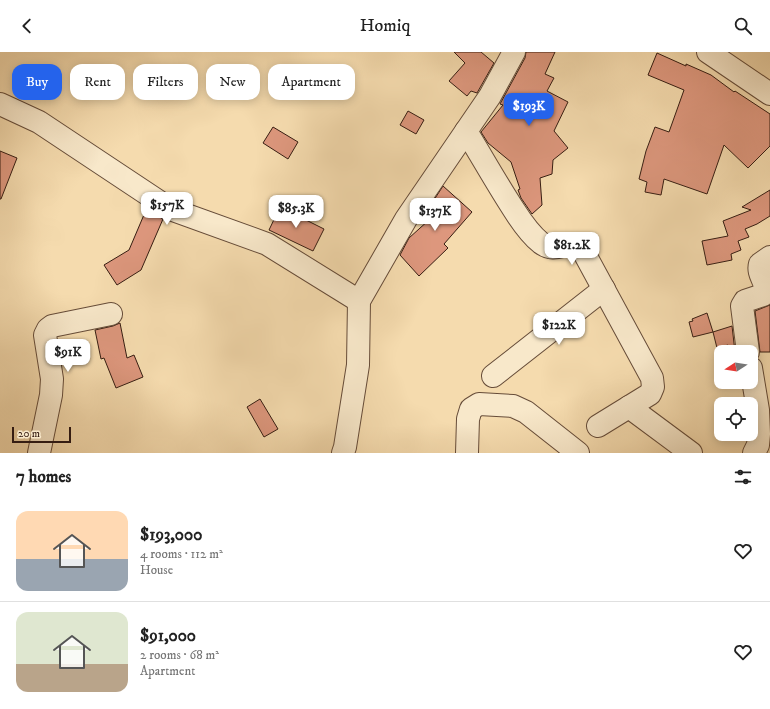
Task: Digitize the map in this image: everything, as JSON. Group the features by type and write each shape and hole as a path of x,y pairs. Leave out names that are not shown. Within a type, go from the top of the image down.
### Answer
{"street":[{"path":"343,453 358,365 359,301 406,219 490,96 514,52"},
{"path":"708,52 770,94"},
{"path":"0,104 39,122 170,209 267,244 359,301"},
{"path":"466,131 501,190 525,226 541,243 551,248 570,245 576,245 582,248 652,378 653,387 650,394 598,426"},
{"path":"747,345 742,306 745,301 763,295 766,292 766,286 758,269 760,264 770,257"},
{"path":"493,376 604,289"},
{"path":"39,453 51,395 52,379 45,335 48,329 52,326 111,314"},
{"path":"754,389 758,410 759,434 758,445 754,453"},
{"path":"467,453 468,419 471,409 480,404 513,406 526,412 578,453"},
{"path":"629,407 691,453"}],"building":[{"path":"454,52 481,52 494,63 477,93 471,91 467,96 449,81 465,63"},
{"path":"526,52 555,52 545,74 554,78 547,91 568,102 554,131 568,148 553,160 552,174 540,178 542,205 532,214 521,198 518,190 520,189 511,162 488,143 481,132 503,105 500,104 525,58"},
{"path":"657,53 711,75 734,92 735,91 770,114 770,146 748,168 724,145 707,194 664,179 661,195 645,192 647,182 639,179 646,151 655,127 669,132 684,90 648,75"},
{"path":"408,111 424,120 416,134 400,125"},
{"path":"273,127 298,142 288,159 263,143"},
{"path":"0,151 17,158 1,199 0,199"},
{"path":"443,186 472,212 444,244 448,248 419,276 400,255 409,238 440,210 432,203"},
{"path":"770,190 770,216 745,229 749,237 738,241 741,250 731,254 732,260 707,265 702,241 728,236 723,221 751,210 742,207"},
{"path":"280,207 324,229 313,251 269,230"},
{"path":"146,210 163,219 141,270 117,285 104,265 129,250"},
{"path":"770,305 770,352 760,352 755,311"},
{"path":"707,313 713,332 693,337 689,322 693,321 692,319"},
{"path":"120,323 127,358 134,355 143,377 116,388 104,358 101,359 95,330"},
{"path":"732,326 734,345 716,345 713,332"},
{"path":"260,399 278,429 264,437 247,407"}]}
